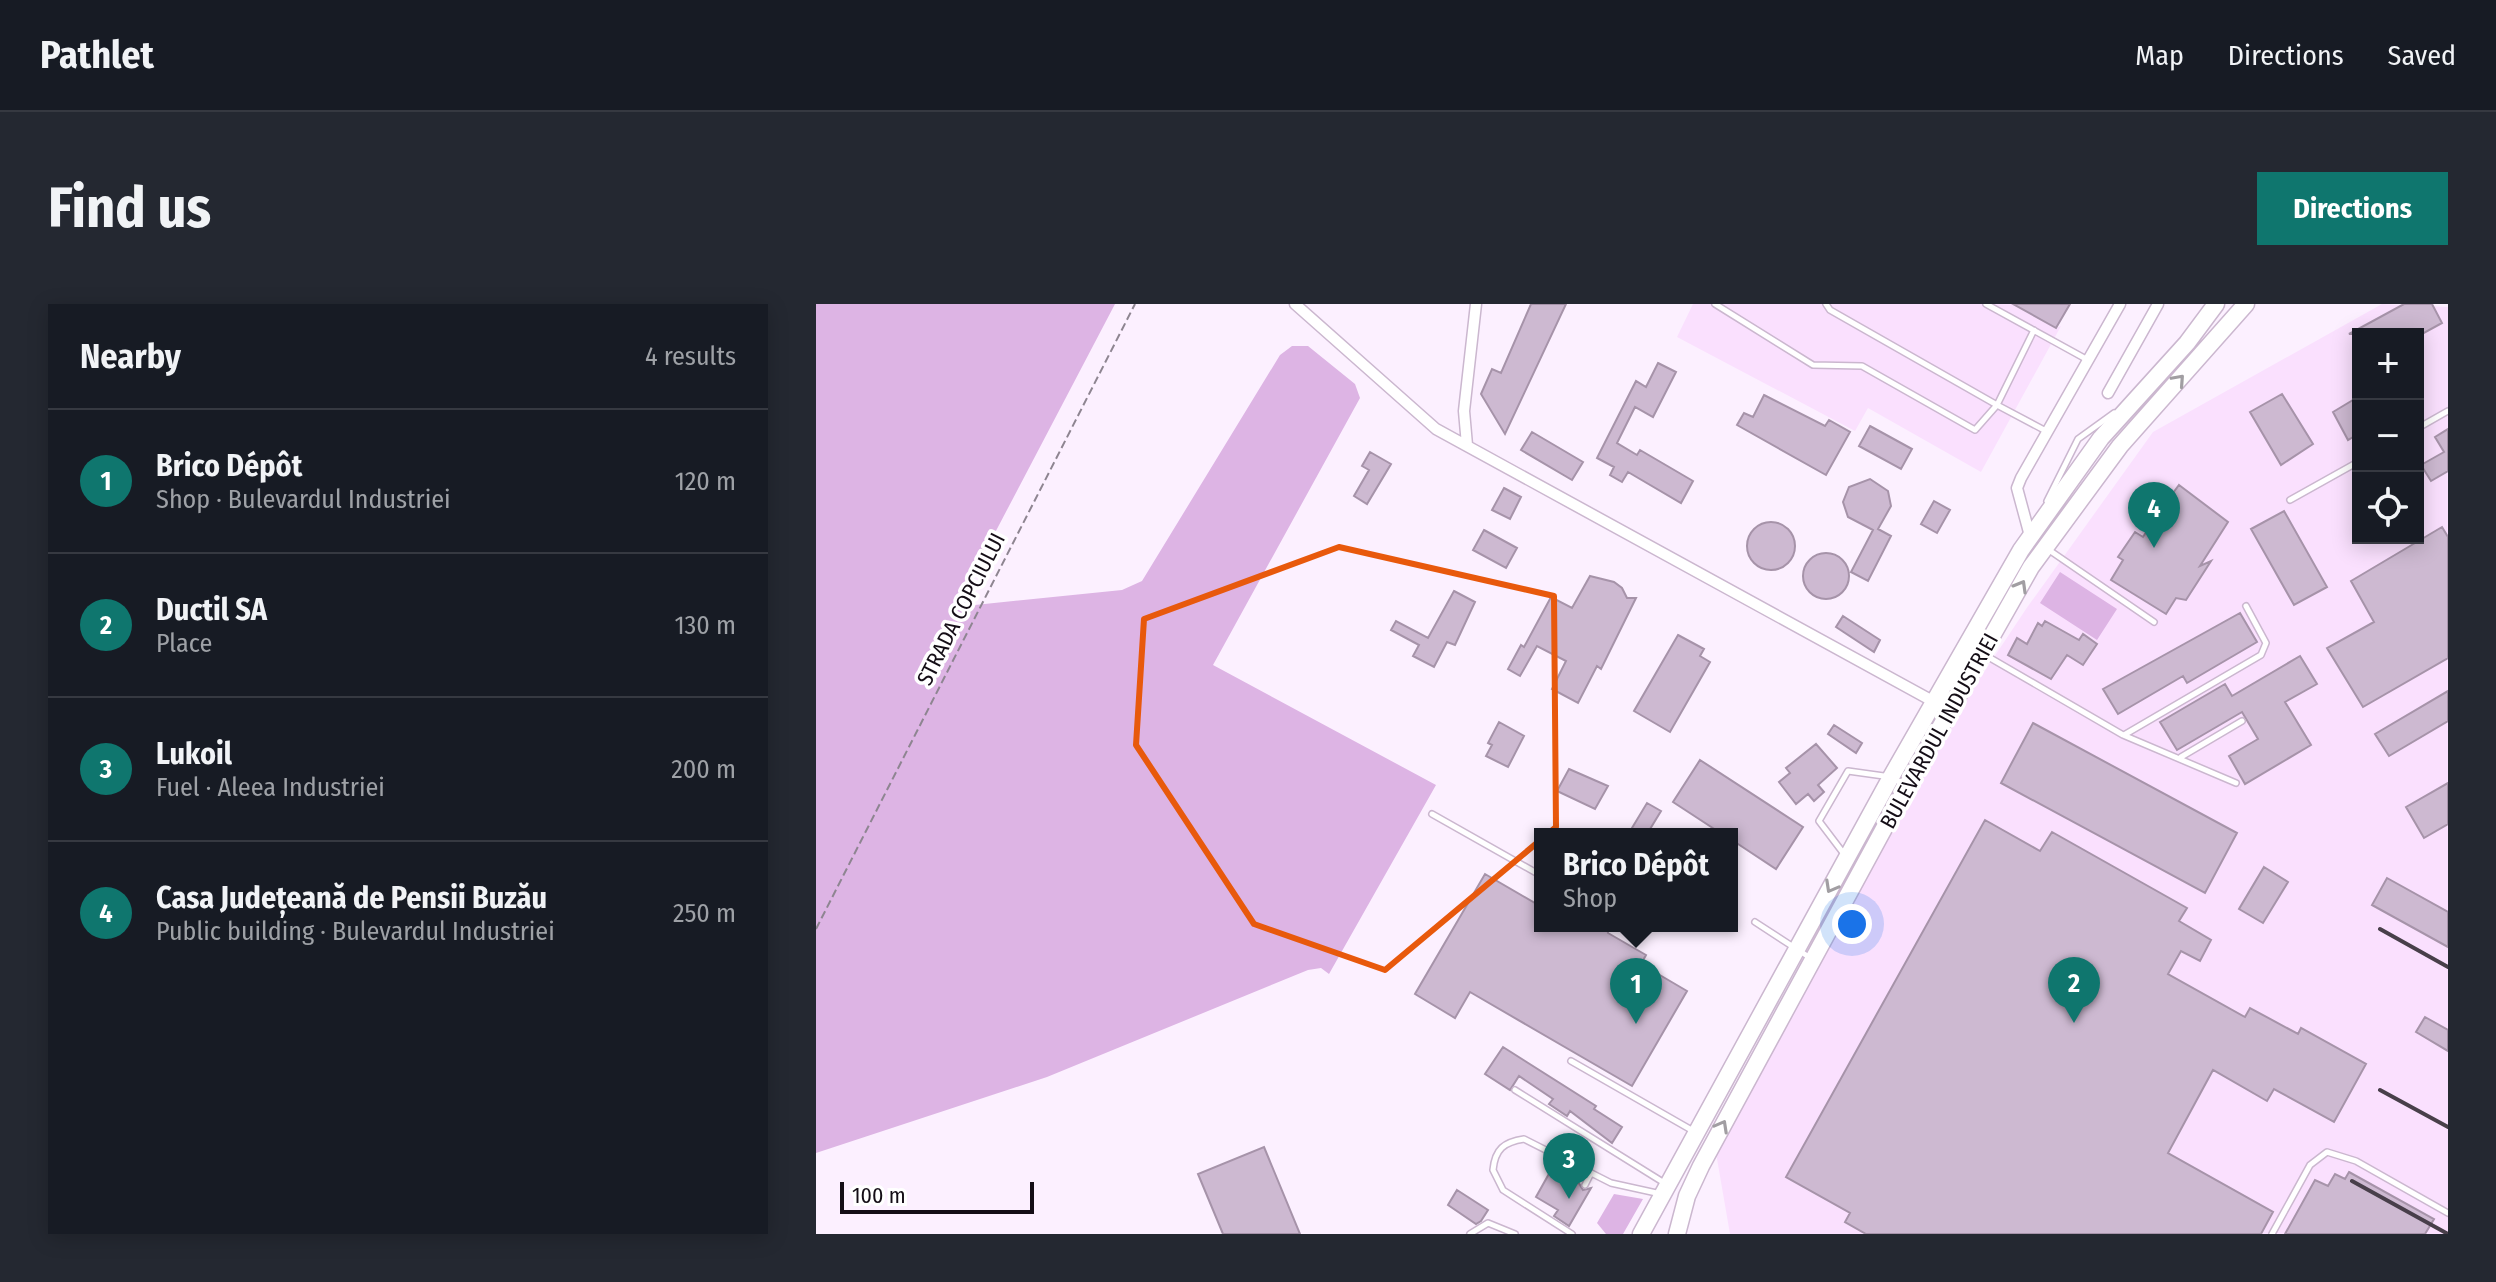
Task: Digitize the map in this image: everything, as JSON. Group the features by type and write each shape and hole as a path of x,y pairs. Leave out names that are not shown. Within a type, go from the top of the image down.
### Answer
{"main road":[{"name":"BULEVARDUL INDUSTRIEI","path":"1641,1234 1891,777 2032,533 2101,438 2216,304"},
{"name":"BULEVARDUL INDUSTRIEI","path":"1677,1234 1687,1196 1813,959 1949,710 2045,547 2120,446 2246,304"}],"street":[{"path":"1295,304 1436,429 1949,710"},
{"path":"1467,445 1464,411 1476,304"},
{"path":"2032,533 2017,488 2046,431 2120,304"},
{"path":"2108,393 2158,304"}],"lane":[{"path":"1715,304 1813,365 1862,366 1975,430 1997,405 2034,330"},
{"path":"1820,304 2046,431"},
{"path":"1986,304 2087,360"},
{"path":"2424,425 2448,411"},
{"path":"2290,500 2352,465"},
{"path":"2045,547 2154,622"},
{"path":"2123,735 2261,655 2266,643 2246,606"},
{"path":"1982,653 2123,735 2181,757 2236,783"},
{"path":"2181,757 2242,721"},
{"path":"1847,858 1819,821 1848,771 1891,777 1907,786"},
{"path":"1432,814 1534,872"},
{"path":"1755,922 1813,959"},
{"path":"1571,1061 1696,1133"},
{"path":"1515,1090 1665,1190"},
{"path":"1572,1234 1564,1226 1503,1190 1493,1170 1494,1158 1500,1147 1509,1141 1524,1139 1611,1183 1665,1190"},
{"path":"2272,1234 2310,1165 2327,1152 2356,1161 2448,1213"},
{"path":"1585,1185 1591,1173"},
{"path":"1470,1234 1488,1223 1515,1234"}],"path":[{"name":"STRADA COPCIULUI","path":"816,929 1135,304"}],"highlighted area":[{"path":"1339,547 1554,596 1556,827 1385,970 1254,924 1136,745 1144,619"}],"shaded area":[{"path":"816,304 1115,304 966,588 975,605 1122,590 1142,581 1280,355 1292,346 1308,346 1355,384 1360,398 1213,665 1436,785 1329,974 1321,968 1308,970 1047,1077 816,1153"},
{"path":"1693,304 2013,304 2056,328 2061,326 1981,472 1868,408 1855,431 1677,337"},
{"path":"2382,304 2448,307 2448,1234 1730,1234 1716,1153 1937,743 2026,609 2153,432"},
{"path":"2060,572 2117,609 2097,640 2040,603"},
{"path":"1614,1194 1643,1199 1623,1234 1606,1234 1597,1223"}],"building":[{"path":"1531,304 1566,304 1505,434 1481,394 1492,369 1501,373"},
{"path":"2013,304 2070,304 2056,328"},
{"path":"2404,304 2432,304 2442,323 2424,333 2424,328 2360,328"},
{"path":"1658,363 1676,372 1653,417 1635,407 1617,443 1637,455 1640,450 1693,481 1681,503 1628,472 1622,482 1610,475 1614,467 1597,458 1636,381 1646,387"},
{"path":"2282,394 2313,444 2281,465 2250,412"},
{"path":"1764,395 1825,426 1829,420 1850,432 1826,475 1737,425 1744,413 1753,417"},
{"path":"2352,401 2352,438 2348,440 2333,412"},
{"path":"1870,426 1912,449 1901,469 1859,446"},
{"path":"2448,429 2448,471 2431,481 2424,463 2444,452 2435,437"},
{"path":"1532,432 1583,462 1572,480 1521,450"},
{"path":"1370,452 1391,464 1367,504 1354,496 1369,470 1362,466"},
{"path":"1870,479 1888,491 1891,506 1878,529 1891,536 1868,581 1851,572 1873,530 1848,517 1843,502 1849,487"},
{"path":"2179,485 2228,522 2200,566 2211,561 2186,600 2176,598 2166,614 2111,580 2123,560 2118,557 2135,532 2143,537 2163,506 2172,511 2173,493"},
{"path":"1504,488 1521,497 1510,519 1492,510"},
{"path":"1934,501 1950,510 1937,533 1921,524"},
{"path":"2284,511 2327,587 2294,605 2251,529"},
{"path":"1771,522 1788,529 1795,546 1788,563 1771,570 1754,563 1747,546 1754,529"},
{"path":"2442,527 2448,537 2448,658 2363,707 2327,648 2374,622 2351,581 2413,544 2424,544 2424,538"},
{"path":"1484,530 1517,548 1506,568 1473,550"},
{"path":"1826,553 1842,560 1849,576 1842,592 1826,599 1810,592 1803,576 1810,560"},
{"path":"1590,576 1614,582 1622,588 1627,598 1636,598 1601,669 1597,666 1578,703 1552,689 1566,661 1537,646 1520,676 1508,669 1521,645 1524,647 1551,597 1572,608"},
{"path":"1454,591 1475,602 1455,645 1447,642 1434,667 1413,656 1419,645 1391,630 1396,621 1428,638"},
{"path":"2240,613 2257,642 2187,683 2183,676 2118,714 2103,689"},
{"path":"1843,616 1880,640 1874,652 1836,627"},
{"path":"2045,621 2079,640 2083,634 2097,644 2083,665 2067,655 2051,679 2008,655 2017,638 2027,644 2038,623 2042,626"},
{"path":"1678,635 1704,649 1700,656 1710,662 1670,732 1634,711"},
{"path":"2300,656 2317,684 2285,702 2311,745 2245,784 2229,756 2258,739 2242,712 2177,750 2160,722 2225,684 2232,696"},
{"path":"2448,691 2448,721 2389,756 2375,734"},
{"path":"1499,722 1524,736 1508,767 1486,756 1492,745 1488,743"},
{"path":"2033,723 2237,833 2205,893 2001,783"},
{"path":"1834,725 1862,743 1856,753 1828,734"},
{"path":"1816,744 1837,768 1818,785 1824,792 1814,801 1808,794 1796,804 1779,782 1790,773 1786,768"},
{"path":"1700,760 1803,827 1776,869 1738,844 1738,828 1713,828 1673,802"},
{"path":"1569,769 1608,786 1595,809 1557,791"},
{"path":"2448,783 2448,824 2424,838 2406,807"},
{"path":"1647,803 1661,811 1651,828 1632,828"},
{"path":"1985,820 2040,851 2052,832 2187,908 2179,921 2211,940 2200,961 2181,951 2168,974 2245,1017 2250,1008 2298,1034 2301,1028 2366,1064 2334,1122 2274,1089 2267,1101 2213,1070 2168,1153 2273,1212 2261,1234 1866,1234 1845,1222 1850,1213 1786,1177"},
{"path":"2264,867 2288,882 2263,923 2239,909"},
{"path":"1485,874 1534,903 1534,932 1608,932 1646,955 1641,964 1687,991 1632,1086 1470,992 1455,1018 1415,994"},
{"path":"2387,878 2448,912 2448,947 2372,905"},
{"path":"2425,1017 2448,1030 2448,1051 2416,1032"},
{"path":"1503,1047 1596,1106 1594,1109 1622,1127 1612,1143 1570,1111 1567,1116 1549,1104 1553,1099 1519,1076 1510,1090 1485,1074"},
{"path":"1264,1147 1300,1234 1223,1234 1198,1174"},
{"path":"1550,1172 1574,1186 1577,1180 1583,1190 1591,1188 1569,1226 1554,1216 1558,1210 1536,1197"},
{"path":"2349,1172 2434,1219 2425,1234 2285,1234 2315,1180 2328,1186 2335,1174 2345,1179"},
{"path":"1457,1190 1488,1210 1481,1221 1476,1224 1448,1205"}],"railway":[{"path":"2380,929 2448,967"},
{"path":"2380,1090 2448,1127"},
{"path":"2352,1181 2448,1234"}],"place":[{"name":"Casa Județeană de Pensii Buzău","path":"2154,548"},
{"name":"Ductil SA","path":"2074,1023"},
{"name":"Brico Dépôt","path":"1636,1024"},
{"name":"Lukoil","path":"1569,1199"}]}
